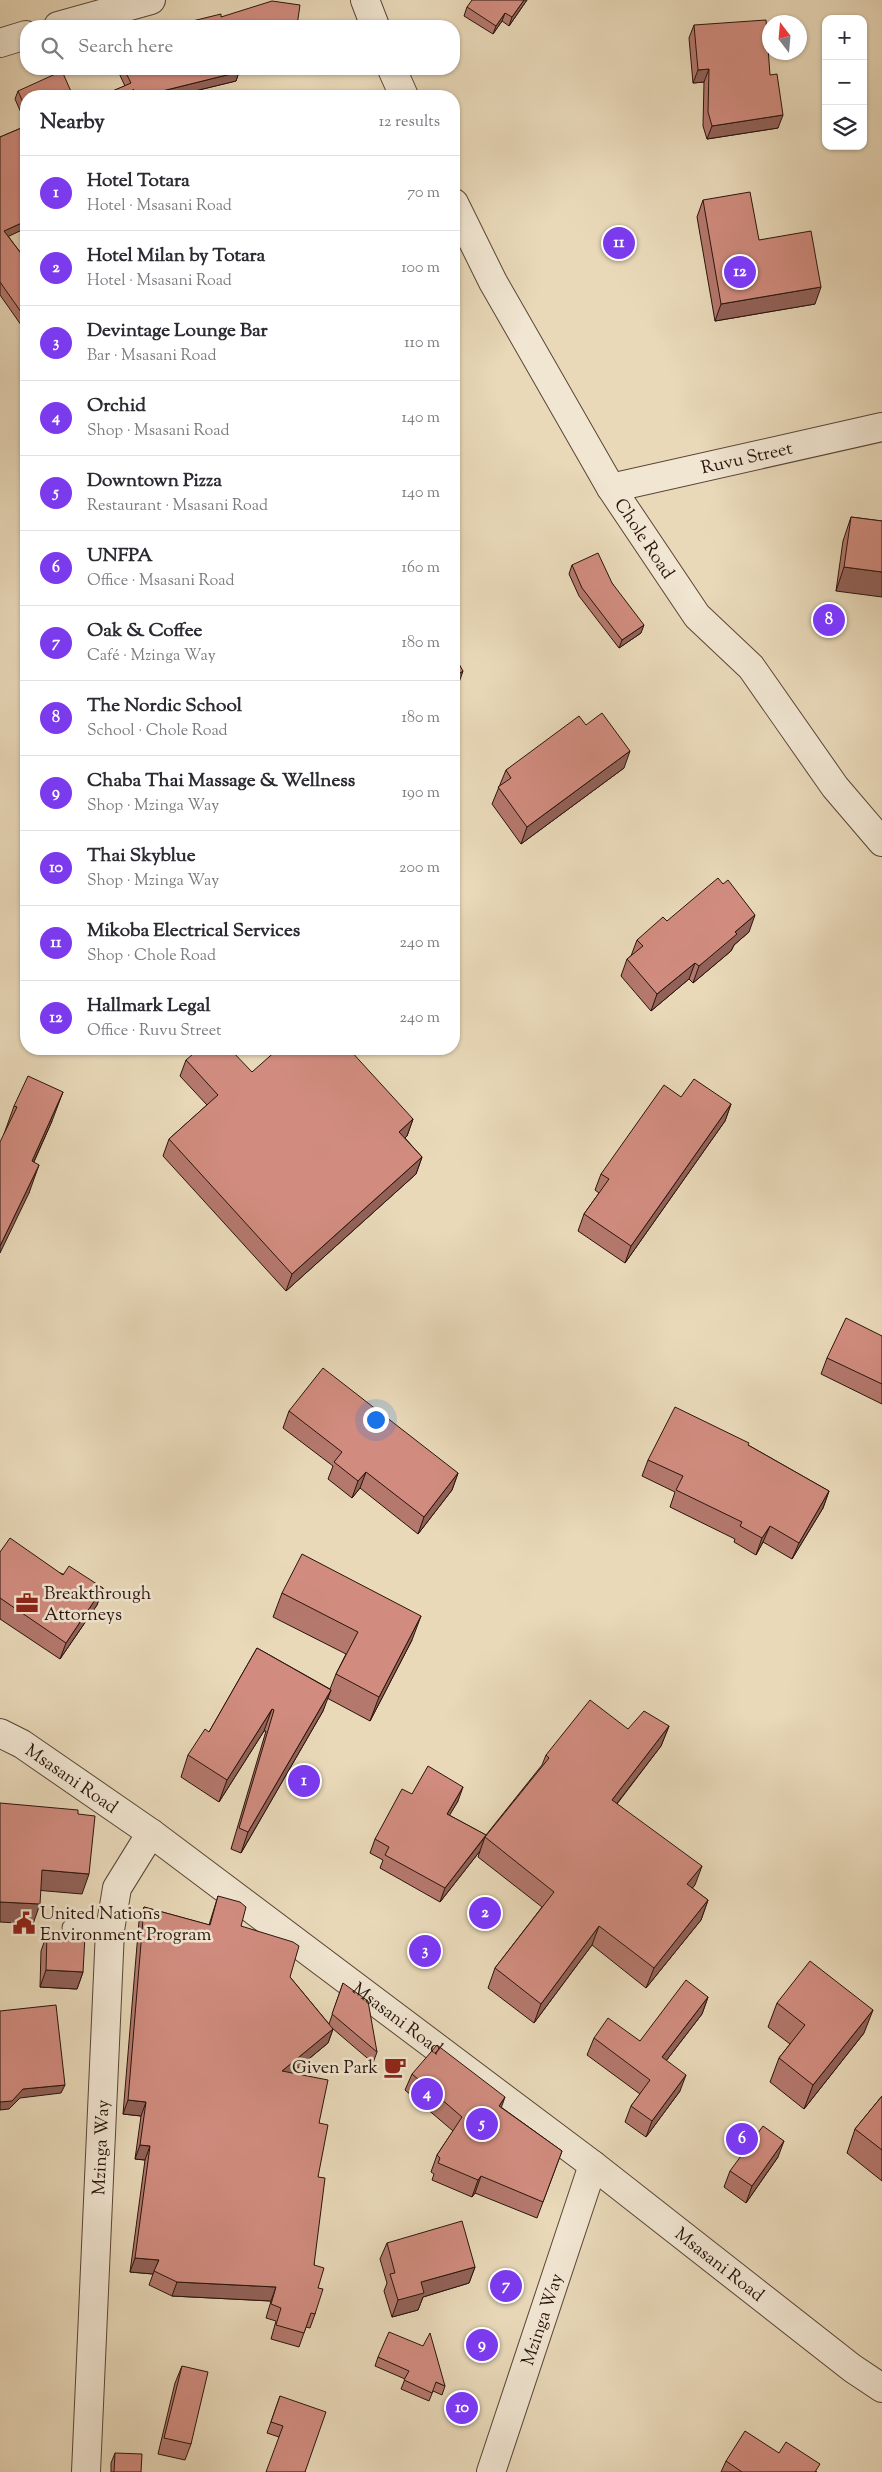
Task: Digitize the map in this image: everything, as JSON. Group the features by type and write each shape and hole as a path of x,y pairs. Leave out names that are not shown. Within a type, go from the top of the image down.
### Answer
{"street":[{"path":"79,20 151,0"},
{"path":"364,0 372,20"},
{"path":"0,43 20,37"},
{"path":"395,75 401,90"},
{"name":"Chole Road","path":"460,215 493,282 611,488 697,616 751,666 834,788 882,842"},
{"name":"Ruvu Street","path":"611,488 882,427"},
{"name":"Msasani Road","path":"0,1732 22,1744 151,1833 593,2165 852,2368 882,2388"},
{"name":"Mzinga Way","path":"86,2472 110,1930 116,1888 151,1833"},
{"name":"Mzinga Way","path":"491,2472 593,2165"}],"lane":[{"path":"72,1928 110,1930"}],"building":[{"path":"472,0 524,0 512,17 505,13 496,26 467,7"},
{"path":"272,1 300,5 298,20 196,20 221,14 221,17"},
{"path":"762,20 762,60 769,60 770,75 777,74 783,115 712,126 708,112 709,69 698,70 694,25"},
{"path":"53,75 64,75 70,90 20,90"},
{"path":"127,75 227,75 166,90 115,90 131,83"},
{"path":"20,129 20,224 4,231 20,252 20,310 0,282 0,137"},
{"path":"750,192 759,240 811,231 821,287 721,304 703,200"},
{"path":"851,517 882,521 882,572 844,567"},
{"path":"598,553 612,583 644,625 622,640 582,588 572,565"},
{"path":"602,713 630,751 527,827 498,787 511,778 506,770 579,716 586,725"},
{"path":"718,878 723,884 728,880 755,915 735,932 737,934 699,966 695,963 657,994 627,959 643,946 637,940 663,917 667,921"},
{"path":"192,1055 236,1055 252,1072 271,1055 354,1055 413,1119 399,1132 422,1157 292,1274 169,1139 218,1095 186,1060"},
{"path":"28,1076 63,1092 32,1161 39,1165 0,1246 0,1142 17,1107 14,1106"},
{"path":"694,1079 731,1104 631,1246 584,1214 609,1179 601,1174 664,1085 681,1097"},
{"path":"846,1318 882,1336 882,1384 827,1358"},
{"path":"323,1368 458,1473 424,1517 366,1472 358,1481 334,1462 342,1452 289,1411"},
{"path":"675,1407 749,1443 748,1445 829,1491 799,1543 770,1526 762,1538 740,1526 742,1522 676,1490 683,1476 648,1460"},
{"path":"10,1538 63,1575 69,1566 103,1588 66,1643 0,1598 0,1552"},
{"path":"302,1554 421,1616 379,1697 336,1674 358,1632 282,1593"},
{"path":"257,1648 331,1690 248,1832 239,1828 274,1710 272,1709 227,1780 188,1755 205,1729 209,1732"},
{"path":"590,1700 628,1729 644,1711 669,1726 612,1800 702,1866 687,1884 708,1900 654,1968 599,1926 541,2004 495,1968 554,1892 485,1837 549,1758 546,1755"},
{"path":"428,1766 463,1787 447,1814 486,1835 445,1888 385,1855 389,1847 375,1839 402,1789 412,1794"},
{"path":"0,1803 78,1810 78,1814 95,1816 89,1874 42,1870 40,1904 0,1902"},
{"path":"218,1896 240,1902 246,1907 241,1926 293,1942 299,1946 290,1977 333,2029 282,2071 328,2080 319,2123 328,2125 318,2177 325,2178 314,2265 324,2268 318,2288 323,2289 315,2314 311,2313 304,2333 276,2325 281,2308 271,2304 276,2287 177,2282 154,2271 159,2260 135,2258 150,2146 140,2145 146,2102 128,2100 144,1907 210,1925"},
{"path":"47,1934 85,1936 83,1972 46,1970"},
{"path":"810,1961 873,2010 813,2085 779,2058 805,2025 777,2003"},
{"path":"686,1980 708,1997 662,2057 686,2075 652,2121 631,2106 650,2080 594,2038 608,2018 640,2041"},
{"path":"343,1983 368,2001 377,2052 332,2014"},
{"path":"56,2005 65,2085 23,2089 12,2101 0,2102 0,2011"},
{"path":"437,2045 505,2097 499,2106 562,2151 543,2202 481,2176 478,2180 438,2163 440,2158 437,2155 462,2117 412,2074"},
{"path":"882,2096 882,2150 855,2129"},
{"path":"763,2126 784,2141 752,2186 730,2171"},
{"path":"462,2221 475,2267 421,2282 424,2293 398,2300 390,2274 395,2273 387,2243"},
{"path":"389,2332 423,2346 430,2333 445,2386 436,2382 432,2393 404,2380 409,2371 378,2357"},
{"path":"182,2366 208,2372 191,2444 164,2438"},
{"path":"280,2396 326,2412 305,2472 266,2472 283,2426 271,2422"},
{"path":"745,2431 779,2453 786,2442 820,2464 815,2472 742,2472 726,2461"},
{"path":"115,2453 142,2454 141,2472 114,2472"}],"place":[{"name":"Mikoba Electrical Services","path":"619,243"},
{"name":"Hallmark Legal","path":"740,272"},
{"name":"The Nordic School","path":"829,620"},
{"name":"Breakthrough Attorneys","path":"27,1603"},
{"name":"Hotel Totara","path":"304,1781"},
{"name":"Hotel Milan by Totara","path":"485,1913"},
{"name":"United Nations Environment Program","path":"24,1923"},
{"name":"Devintage Lounge Bar","path":"425,1951"},
{"name":"Given Park","path":"395,2067"},
{"name":"Orchid","path":"427,2094"},
{"name":"Downtown Pizza","path":"482,2124"},
{"name":"UNFPA","path":"742,2139"},
{"name":"Oak & Coffee","path":"506,2286"},
{"name":"Chaba Thai Massage & Wellness","path":"482,2345"},
{"name":"Thai Skyblue","path":"462,2408"}]}
